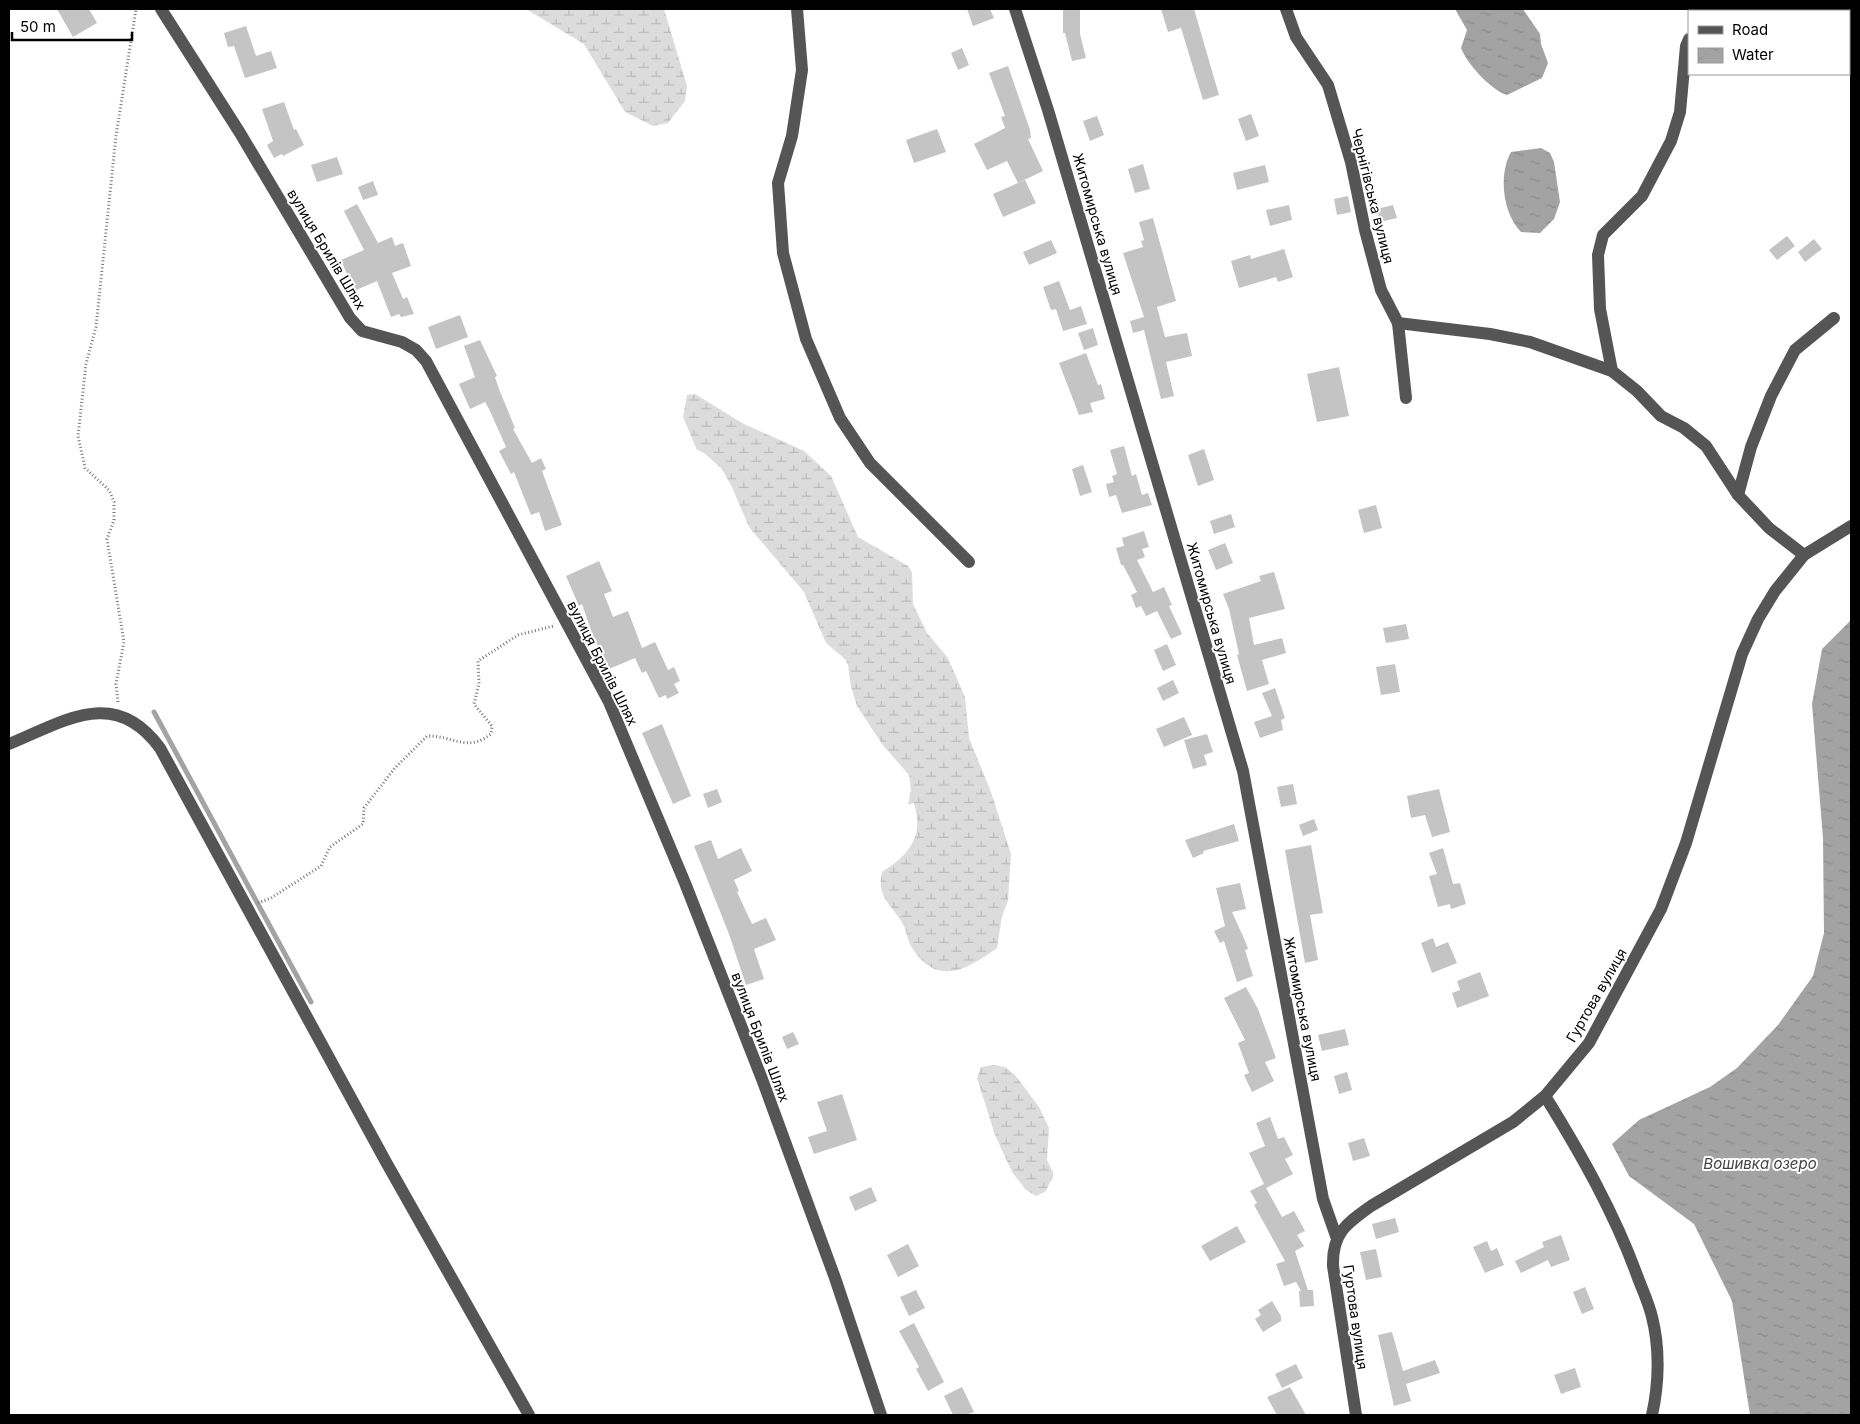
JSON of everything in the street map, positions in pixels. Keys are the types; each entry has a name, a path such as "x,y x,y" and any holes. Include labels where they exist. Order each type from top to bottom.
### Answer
{"street":[{"name":"вулиця Брилів Шлях","path":"161,9 240,133 350,318 362,331 402,342 416,350 426,361 609,702 685,883 765,1088 835,1278 881,1415"},
{"path":"797,9 802,70 792,136 778,183 782,253 806,339 840,418 870,463 969,562"},
{"name":"Житомирська вулиця","path":"1015,9 1048,110 1243,771 1323,1199 1336,1236"},
{"name":"Чернігівська вулиця","path":"1286,9 1296,37 1328,85 1351,162 1365,230 1381,290 1398,323 1406,398"},
{"path":"1612,371 1600,309 1598,255 1603,235 1642,196 1671,141 1680,112 1688,41"},
{"path":"1738,495 1751,447 1771,396 1795,350 1834,318"},
{"path":"1398,323 1490,334 1530,342 1612,371 1638,391 1661,416 1684,428 1706,446 1738,495 1769,528 1804,555"},
{"name":"Гуртова вулиця","path":"1356,1415 1333,1266 1332,1252 1336,1236 1351,1220 1371,1206 1513,1122 1544,1096 1588,1043 1661,909 1686,843 1742,654 1758,618 1775,591 1804,555 1851,526"},
{"path":"9,744 81,715 103,713 120,715 147,731 160,748 381,1154 529,1415"},
{"path":"1544,1096 1570,1137 1622,1233 1652,1318 1657,1356 1657,1393 1652,1415"}],"path":[{"path":"120,715 116,684 124,642 107,539 114,520 114,502 109,490 85,468 78,436 86,364 96,327 116,136 124,75 136,9"},
{"path":"260,902 271,898 321,866 330,847 363,824 364,808 394,769 427,736 438,736 450,741 467,743 481,742 491,734 492,726 474,704 479,684 478,661 518,635 567,624"}],"green space":[{"path":"526,9 664,9 687,86 685,101 668,123 653,126 625,112 584,44"},
{"path":"695,394 744,424 804,451 831,476 858,537 908,566 912,572 913,604 927,633 948,658 965,697 969,738 991,792 1011,854 1008,901 1002,916 997,948 975,963 953,971 942,971 932,968 912,948 904,926 883,896 881,889 882,872 907,851 916,835 917,815 914,803 908,805 911,790 909,775 882,744 857,706 851,687 848,665 845,659 826,643 804,592 749,527 722,469 704,453 697,450 683,417 687,395"},
{"path":"994,1065 1005,1067 1015,1075 1039,1107 1049,1128 1047,1160 1053,1172 1053,1177 1045,1192 1036,1196 1026,1190 1012,1172 995,1135 977,1078 981,1067"}],"water":[{"path":"1455,9 1523,9 1540,34 1541,44 1548,63 1542,78 1507,95 1494,88 1474,69 1464,55 1461,48 1467,30"},
{"path":"1541,148 1550,153 1554,162 1560,202 1554,219 1540,233 1521,232 1506,205 1504,183 1507,161 1511,152"},
{"name":"Вошивка озеро","path":"1851,620 1851,1415 1750,1415 1732,1301 1694,1224 1629,1176 1612,1144 1639,1120 1710,1087 1737,1068 1778,1025 1813,976 1824,933 1823,838 1812,704 1822,649"}],"building":[{"path":"57,9 89,9 97,23 73,37"},
{"path":"967,9 990,9 994,18 973,26"},
{"path":"1063,9 1080,9 1080,34 1086,58 1072,61 1065,33 1063,33"},
{"path":"1161,9 1194,9 1219,95 1203,100 1181,28 1168,32"},
{"path":"246,26 256,56 271,51 277,68 245,78 234,46 228,47 224,33"},
{"path":"962,48 969,65 958,70 951,53"},
{"path":"1008,66 1030,130 1031,138 1028,139 1043,171 1018,183 1007,161 987,170 974,144 1005,128 1001,117 1005,116 989,73"},
{"path":"284,102 294,130 296,129 304,145 283,156 282,154 274,158 267,145 273,141 262,109"},
{"path":"1251,114 1259,136 1246,141 1238,119"},
{"path":"1097,116 1104,135 1090,141 1083,121"},
{"path":"937,129 946,152 914,163 906,140"},
{"path":"337,157 343,174 317,182 311,165"},
{"path":"1143,164 1150,189 1135,193 1128,169"},
{"path":"1265,165 1269,182 1237,190 1233,173"},
{"path":"1025,180 1036,203 1003,217 993,194"},
{"path":"373,181 378,195 363,200 358,187"},
{"path":"1348,196 1351,212 1337,215 1334,199"},
{"path":"357,204 378,243 392,237 395,246 403,243 411,266 392,273 403,299 407,297 414,314 401,317 399,314 391,317 377,281 354,291 341,260 364,250 344,211"},
{"path":"1289,205 1292,220 1270,226 1266,210"},
{"path":"1393,205 1397,218 1380,222 1377,209"},
{"path":"1153,218 1176,301 1157,307 1165,337 1187,333 1192,356 1166,362 1174,396 1161,399 1144,330 1133,333 1130,321 1144,317 1123,253 1143,247 1141,241 1144,240 1139,222"},
{"path":"1787,236 1795,246 1777,260 1769,250"},
{"path":"1814,239 1822,249 1805,262 1798,252"},
{"path":"1051,240 1057,253 1029,265 1023,252"},
{"path":"1284,249 1293,277 1278,282 1276,277 1239,288 1231,261 1250,255 1251,259"},
{"path":"1059,281 1070,310 1081,306 1087,324 1063,331 1056,309 1051,310 1043,287"},
{"path":"460,315 468,337 436,349 428,327"},
{"path":"1093,328 1098,345 1084,350 1078,333"},
{"path":"480,340 497,376 495,377 499,389 515,428 513,429 532,463 541,458 546,469 542,471 562,525 545,531 539,512 531,515 514,472 511,474 499,451 506,447 485,402 470,409 459,384 475,377 464,346"},
{"path":"1086,353 1098,385 1101,384 1105,399 1090,403 1093,412 1079,415 1059,363"},
{"path":"1339,367 1349,416 1317,422 1307,374"},
{"path":"1124,446 1132,476 1136,474 1142,495 1148,493 1152,505 1122,513 1116,495 1109,497 1106,484 1114,482 1112,476 1117,474 1110,450"},
{"path":"1204,449 1214,480 1198,486 1188,455"},
{"path":"1083,465 1092,492 1080,496 1072,469"},
{"path":"1376,505 1382,528 1364,533 1358,510"},
{"path":"1231,514 1235,527 1214,534 1210,521"},
{"path":"1144,531 1149,547 1142,549 1145,557 1137,560 1153,592 1164,587 1172,605 1169,606 1182,634 1171,639 1157,611 1146,616 1141,606 1136,608 1131,595 1137,592 1123,565 1121,565 1116,548 1124,546 1122,538"},
{"path":"1225,543 1233,563 1216,570 1208,550"},
{"path":"599,561 612,591 604,594 613,617 628,611 642,648 655,642 668,670 674,667 680,681 674,684 679,693 667,699 666,695 659,698 646,671 642,673 635,658 609,669 593,636 582,604 579,606 566,576"},
{"path":"1274,572 1285,609 1249,618 1254,645 1282,638 1286,653 1262,660 1269,684 1247,691 1237,655 1239,654 1229,609 1223,594 1261,581 1259,576"},
{"path":"1406,624 1409,639 1386,643 1383,628"},
{"path":"1167,644 1176,665 1163,671 1154,650"},
{"path":"1395,664 1400,692 1381,695 1376,667"},
{"path":"1173,680 1179,693 1163,701 1157,688"},
{"path":"1275,688 1285,718 1281,720 1283,730 1260,738 1254,722 1272,716 1262,693"},
{"path":"1184,717 1192,735 1164,747 1156,729"},
{"path":"662,724 691,796 673,804 642,733"},
{"path":"1207,734 1213,752 1204,755 1207,765 1193,769 1184,740"},
{"path":"1293,784 1297,804 1281,807 1277,787"},
{"path":"717,789 722,802 708,808 703,794"},
{"path":"1439,789 1450,832 1432,837 1425,815 1411,818 1407,796"},
{"path":"1314,819 1318,830 1303,836 1299,825"},
{"path":"1234,824 1239,841 1203,851 1204,853 1193,858 1185,840"},
{"path":"711,840 718,859 741,848 752,871 734,880 739,891 737,892 752,924 766,918 776,940 754,949 764,979 746,985 729,934 694,846"},
{"path":"1311,845 1323,913 1310,915 1318,960 1305,963 1285,850"},
{"path":"1443,848 1453,884 1460,883 1466,904 1451,909 1450,904 1438,907 1429,876 1437,874 1429,853"},
{"path":"1240,883 1246,909 1232,912 1248,949 1245,950 1253,976 1237,982 1224,941 1220,943 1214,931 1225,926 1216,888"},
{"path":"1433,938 1436,947 1448,942 1457,963 1432,973 1421,943"},
{"path":"1480,972 1489,996 1457,1008 1452,993 1460,990 1457,981"},
{"path":"1246,987 1258,1009 1276,1058 1265,1062 1274,1081 1252,1092 1244,1075 1249,1073 1238,1043 1245,1040 1224,998"},
{"path":"1345,1029 1349,1045 1322,1051 1318,1035"},
{"path":"793,1032 799,1044 787,1049 782,1037"},
{"path":"1347,1072 1352,1090 1339,1094 1334,1076"},
{"path":"842,1094 857,1140 814,1154 808,1137 827,1131 817,1102"},
{"path":"1270,1117 1278,1139 1284,1137 1293,1155 1285,1159 1293,1174 1266,1188 1282,1217 1294,1211 1305,1231 1297,1235 1304,1246 1295,1251 1308,1290 1313,1290 1314,1306 1300,1307 1299,1291 1301,1291 1296,1282 1284,1286 1276,1264 1285,1261 1254,1205 1257,1203 1250,1191 1264,1184 1249,1153 1265,1146 1256,1123"},
{"path":"1364,1138 1370,1156 1353,1161 1348,1143"},
{"path":"871,1187 877,1201 855,1211 849,1197"},
{"path":"1395,1218 1399,1232 1376,1239 1372,1224"},
{"path":"1237,1226 1246,1242 1210,1261 1201,1246"},
{"path":"1561,1235 1570,1260 1551,1267 1548,1260 1521,1273 1515,1261 1544,1247 1542,1242"},
{"path":"1487,1241 1491,1251 1497,1248 1504,1265 1485,1273 1473,1247"},
{"path":"908,1244 919,1266 898,1277 887,1255"},
{"path":"1376,1249 1382,1277 1366,1280 1360,1252"},
{"path":"1585,1287 1594,1309 1582,1314 1573,1292"},
{"path":"916,1290 925,1308 909,1316 900,1297"},
{"path":"1272,1301 1281,1316 1281,1321 1263,1332 1255,1319 1261,1315 1258,1310"},
{"path":"914,1323 944,1382 928,1391 916,1369 919,1367 899,1331"},
{"path":"1392,1332 1403,1371 1435,1360 1440,1373 1406,1384 1411,1401 1394,1406 1378,1335"},
{"path":"1296,1364 1303,1378 1282,1388 1275,1374"},
{"path":"1575,1368 1581,1387 1561,1394 1554,1375"},
{"path":"962,1387 974,1412 966,1415 953,1415 944,1396"},
{"path":"1290,1387 1306,1415 1277,1415 1267,1397"}],"waterway":[{"path":"154,712 311,1002"}]}
